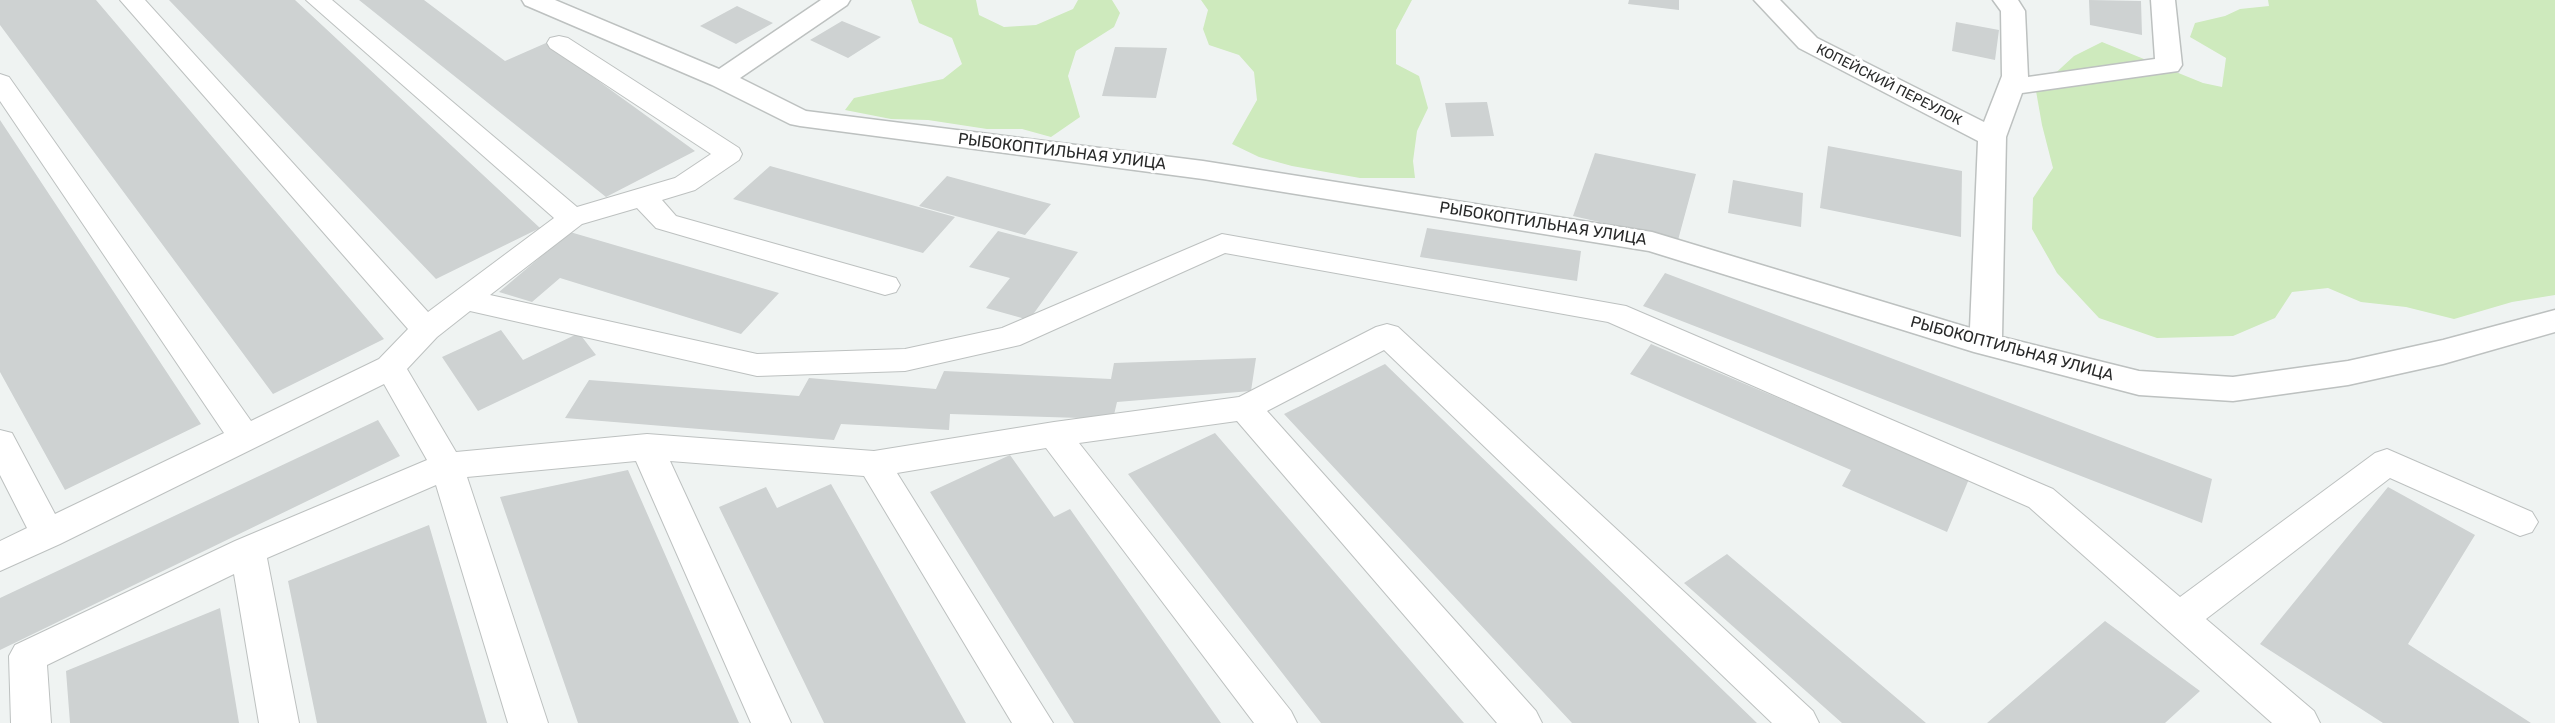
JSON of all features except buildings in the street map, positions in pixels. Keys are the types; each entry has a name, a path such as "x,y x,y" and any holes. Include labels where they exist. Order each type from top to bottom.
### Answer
{"street":[{"name":"РЫБОКОПТИЛЬНАЯ УЛИЦА","path":"534,0 722,79 800,118 1203,170 1652,242 1986,344 2139,383 2233,389 2379,366 2443,352 2555,321"},
{"path":"722,79 838,0"},
{"name":"КОПЕЙСКИЙ ПЕРЕУЛОК","path":"1766,0 1808,44 1992,137"},
{"path":"1986,344 1992,137 2015,76 2013,10 2005,0"},
{"path":"2011,87 2169,65 2163,0"}],"lane":[{"path":"132,0 426,329"},
{"path":"318,0 572,218"},
{"path":"0,557 390,367 426,329 572,218 685,184 729,154 559,43"},
{"path":"0,82 244,438"},
{"path":"643,197 666,222 885,285"},
{"path":"465,300 757,364 905,360 1009,337 1222,243 1615,313 2041,498 2300,723"},
{"path":"31,723 28,656 248,550 447,466 647,447 874,464 1054,434 1245,408 1387,335 1799,723"},
{"path":"390,367 447,466 528,723"},
{"path":"1245,408 1522,723"},
{"path":"1054,434 1277,723"},
{"path":"0,442 48,534"},
{"path":"647,447 771,723"},
{"path":"2180,618 2387,462 2520,522"},
{"path":"874,464 1033,723"},
{"path":"248,550 279,723"}],"green space":[{"path":"911,0 976,0 979,15 1004,27 1036,25 1073,9 1078,0 1112,0 1120,13 1114,27 1076,51 1068,76 1080,117 1051,137 1022,129 987,129 928,120 891,119 845,110 854,98 943,79 962,64 952,38 919,23"},
{"path":"1201,0 1412,0 1396,30 1396,64 1419,76 1428,108 1417,131 1413,161 1415,178 1360,178 1292,166 1259,157 1232,144 1257,100 1254,72 1239,55 1209,45 1203,29 1208,10"},
{"path":"2268,0 2555,0 2555,295 2512,302 2454,319 2406,307 2361,302 2328,288 2292,292 2275,318 2233,336 2157,338 2099,318 2057,273 2032,229 2033,198 2053,168 2036,91 2074,56 2102,42 2203,83 2222,87 2226,58 2190,37 2195,23 2225,16 2240,9 2269,6"}]}
